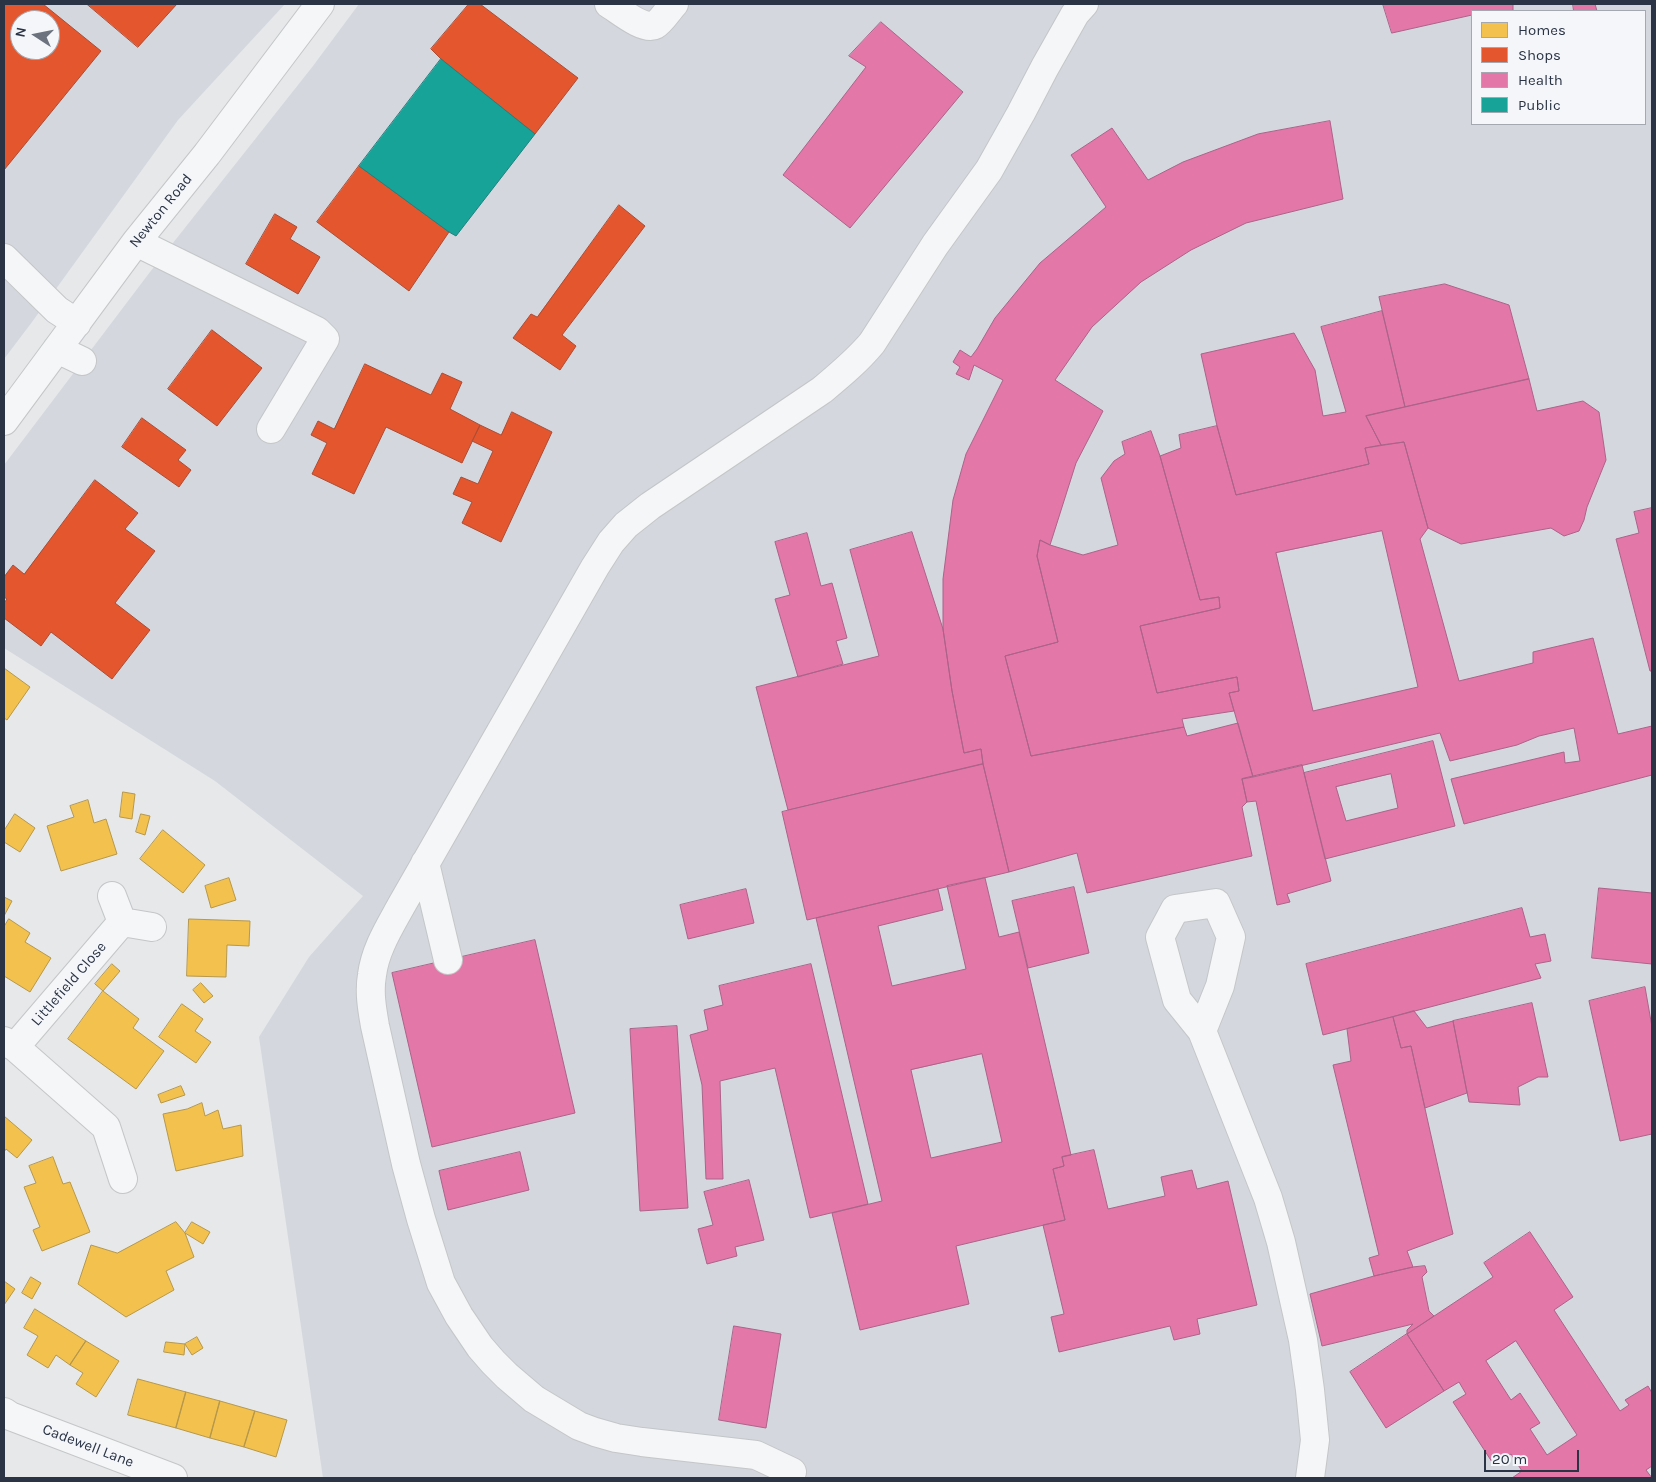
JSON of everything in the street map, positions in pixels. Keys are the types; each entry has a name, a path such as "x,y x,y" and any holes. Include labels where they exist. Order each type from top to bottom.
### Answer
{"street":[{"name":"Newton Road","path":"4,420 136,242 207,154 319,4"},
{"path":"609,4 638,24 651,27 657,25 674,4"},
{"path":"792,1472 756,1456 624,1440 579,1426 534,1399 507,1376 480,1348 459,1316 441,1283 420,1219 375,1026 371,1000 372,975 379,950 425,864 611,542 626,526 650,506 822,390 860,357 877,336 940,237 989,170 1049,59 1075,14 1084,4"},
{"path":"136,242 317,331 325,338 271,430"},
{"path":"4,258 57,310 77,323"},
{"path":"57,349 82,361"},
{"path":"425,864 448,960"},
{"path":"112,896 122,922 152,927"},
{"name":"Littlefield Close","path":"9,1044 122,922"},
{"path":"1202,1031 1268,1198 1290,1280 1303,1340 1312,1410 1315,1440 1310,1478"},
{"path":"9,1044 106,1127 123,1179"},
{"name":"Cadewell Lane","path":"4,1412 10,1416 173,1478"}],"shaded area":[{"path":"4,4 285,4 178,120 4,359"},
{"path":"359,4 1652,4 1652,1478 323,1478 259,1037 309,957 363,896 215,781 4,648 4,465 150,272 313,66"}],"building: Homes":[{"path":"4,668 30,687 7,720 4,718"},
{"path":"123,792 135,794 132,819 120,817"},
{"path":"88,800 94,823 106,819 117,854 61,871 47,826 74,817 70,806"},
{"path":"15,814 35,828 20,852 4,842 4,831"},
{"path":"141,814 150,816 145,835 136,832"},
{"path":"163,830 205,865 183,893 140,859"},
{"path":"229,878 236,900 211,908 205,886"},
{"path":"4,897 12,901 4,916"},
{"path":"9,919 30,933 25,942 51,958 30,992 4,976 4,927"},
{"path":"189,919 250,921 249,946 227,945 226,977 187,976"},
{"path":"112,964 120,971 103,991 95,984"},
{"path":"201,983 213,996 204,1003 193,990"},
{"path":"103,991 139,1019 133,1028 164,1051 136,1089 68,1039"},
{"path":"182,1004 203,1019 195,1031 211,1042 196,1063 159,1037"},
{"path":"181,1086 185,1095 161,1103 158,1095"},
{"path":"202,1103 205,1116 218,1110 223,1129 241,1125 243,1156 176,1171 163,1114 187,1109"},
{"path":"4,1116 32,1140 17,1158 6,1149 4,1152"},
{"path":"53,1157 63,1184 70,1182 90,1232 42,1251 33,1230 40,1227 24,1187 36,1183 29,1166"},
{"path":"176,1222 185,1233 194,1257 166,1271 174,1290 126,1317 78,1284 91,1245 117,1253"},
{"path":"192,1222 210,1232 203,1244 185,1233"},
{"path":"31,1277 41,1283 32,1299 22,1293"},
{"path":"4,1281 15,1289 4,1305"},
{"path":"35,1309 86,1341 70,1365 56,1355 48,1368 27,1355 38,1336 24,1328"},
{"path":"197,1337 203,1348 192,1355 185,1344"},
{"path":"86,1341 119,1361 96,1397 76,1384 83,1373 70,1365"},
{"path":"166,1342 185,1344 184,1355 164,1352"},
{"path":"138,1379 186,1392 176,1428 128,1415"},
{"path":"186,1392 220,1401 210,1438 176,1428"},
{"path":"220,1401 255,1411 244,1447 210,1438"},
{"path":"255,1411 287,1420 276,1457 244,1447"}],"building: Shops":[{"path":"4,4 43,4 50,10 10,10 10,60 60,60 60,18 101,51 4,170"},
{"path":"87,4 177,4 138,47"},
{"path":"469,4 480,4 578,78 535,134 431,49"},
{"path":"359,166 449,232 409,291 317,222"},
{"path":"619,205 645,226 562,335 576,346 560,370 513,338 531,314 537,317"},
{"path":"275,214 297,227 290,239 320,257 298,294 246,264"},
{"path":"212,330 262,368 217,426 168,389"},
{"path":"365,364 431,395 442,373 462,382 450,409 480,425 462,463 386,427 354,494 312,474 327,443 311,435 318,421 334,429"},
{"path":"512,412 552,432 501,542 462,523 472,502 453,494 461,477 478,484 493,451 472,441 480,425 501,435"},
{"path":"142,418 186,450 178,460 191,470 179,487 122,447"},
{"path":"95,480 138,513 125,529 155,551 115,603 150,630 112,679 51,632 41,646 4,618 4,603 7,599 4,597 4,577 13,565 24,574"}],"building: Health":[{"path":"1383,4 1513,4 1513,10 1471,10 1471,15 1392,33"},
{"path":"1573,4 1595,4 1597,10 1574,10"},
{"path":"881,22 963,92 850,228 783,175 866,67 849,56"},
{"path":"1330,121 1343,199 1246,223 1191,250 1141,282 1092,327 1055,380 1103,411 1076,463 1050,545 1040,540 1037,556 1058,642 1005,656 1031,756 1184,727 1187,736 1238,723 1253,777 1242,779 1247,802 1242,807 1252,856 1087,893 1077,853 1009,872 981,749 964,753 943,629 943,579 953,500 966,454 1003,380 974,365 969,380 956,374 960,367 953,362 960,350 971,357 995,318 1040,263 1106,207 1071,155 1112,128 1148,180 1183,162 1258,134"},
{"path":"1445,284 1509,305 1529,379 1405,407 1379,297"},
{"path":"1382,311 1405,407 1366,416 1381,445 1365,448 1369,464 1236,495 1217,426 1201,354 1294,333 1315,370 1323,416 1346,412 1321,327"},
{"path":"1529,379 1537,411 1583,401 1599,412 1606,460 1579,531 1564,536 1551,528 1461,544 1428,528 1404,442 1381,445 1366,416"},
{"path":"1217,426 1236,495 1369,464 1365,448 1404,442 1428,528 1420,539 1459,681 1533,663 1533,652 1593,638 1618,734 1652,726 1652,775 1464,824 1451,779 1564,752 1565,763 1580,761 1574,728 1539,736 1517,745 1450,761 1440,733 1253,777 1229,693 1239,691 1237,677 1157,693 1140,626 1220,608 1219,597 1200,600 1160,456 1181,448 1179,435","holes":["1382,531 1418,687 1313,711 1276,553"]},
{"path":"1151,431 1160,456 1200,600 1219,597 1220,608 1140,626 1157,693 1237,677 1239,691 1229,693 1234,711 1182,719 1184,727 1031,756 1005,656 1058,642 1037,556 1040,540 1083,555 1118,545 1101,478 1114,461 1125,454 1122,442"},
{"path":"1652,508 1652,671 1650,671 1616,539 1639,533 1634,512"},
{"path":"912,532 943,629 964,753 981,749 983,764 788,810 756,687 879,656 850,550"},
{"path":"807,533 821,586 832,583 847,638 836,641 843,664 798,677 775,599 790,595 775,542"},
{"path":"1433,741 1455,826 1325,859 1304,773","holes":["1391,774 1398,808 1346,821 1336,787"]},
{"path":"983,764 1009,872 807,920 782,812"},
{"path":"1302,765 1331,881 1287,894 1290,902 1277,905 1256,801 1247,802 1242,779"},
{"path":"985,878 999,937 1019,932 1071,1155 1062,1157 1064,1166 1053,1169 1065,1220 956,1246 969,1304 860,1330 832,1213 882,1201 816,918 938,889 943,910 878,926 892,986 966,969 947,886","holes":["982,1054 1002,1142 931,1158 911,1070"]},
{"path":"1074,887 1089,953 1028,968 1012,901"},
{"path":"1599,888 1652,893 1652,964 1592,958"},
{"path":"746,889 754,923 688,939 680,905"},
{"path":"1522,908 1530,937 1545,934 1551,961 1535,964 1541,978 1323,1035 1306,964"},
{"path":"535,940 575,1113 432,1147 392,973"},
{"path":"811,964 868,1204 810,1218 775,1068 720,1081 723,1179 706,1179 702,1085 690,1035 708,1030 704,1010 723,1005 719,986"},
{"path":"1645,987 1652,1027 1652,1134 1620,1141 1589,1001"},
{"path":"1532,1003 1548,1077 1538,1077 1518,1087 1520,1105 1469,1102 1453,1021"},
{"path":"1414,1011 1427,1028 1453,1021 1467,1093 1425,1108 1411,1046 1401,1048 1393,1017"},
{"path":"1393,1017 1401,1048 1411,1046 1453,1234 1407,1251 1413,1267 1374,1276 1369,1258 1379,1255 1333,1065 1351,1061 1347,1029"},
{"path":"677,1026 688,1208 640,1211 630,1029"},
{"path":"1094,1150 1108,1209 1165,1196 1161,1177 1192,1170 1197,1189 1228,1181 1257,1305 1197,1319 1200,1334 1174,1340 1170,1326 1059,1352 1051,1317 1064,1314 1043,1225 1065,1220 1053,1169 1064,1166 1062,1157"},
{"path":"520,1152 529,1190 448,1210 439,1171"},
{"path":"749,1180 764,1240 735,1247 737,1256 707,1264 698,1229 713,1225 704,1192"},
{"path":"1530,1232 1573,1297 1554,1310 1620,1411 1629,1405 1625,1400 1648,1386 1652,1393 1652,1466 1646,1470 1652,1478 1512,1478 1522,1471 1511,1454 1494,1465 1453,1402 1466,1394 1459,1382 1444,1391 1407,1334 1493,1277 1484,1263","holes":["1516,1341 1577,1435 1547,1455 1530,1429 1540,1423 1520,1393 1511,1400 1486,1361"]},
{"path":"1425,1266 1427,1272 1422,1277 1429,1311 1434,1316 1407,1334 1407,1330 1413,1324 1322,1346 1310,1294 1374,1276"},
{"path":"734,1326 781,1334 766,1428 719,1420"},
{"path":"1407,1334 1444,1391 1386,1428 1350,1372"}],"building: Public":[{"path":"441,59 535,134 456,236 359,166"}]}
